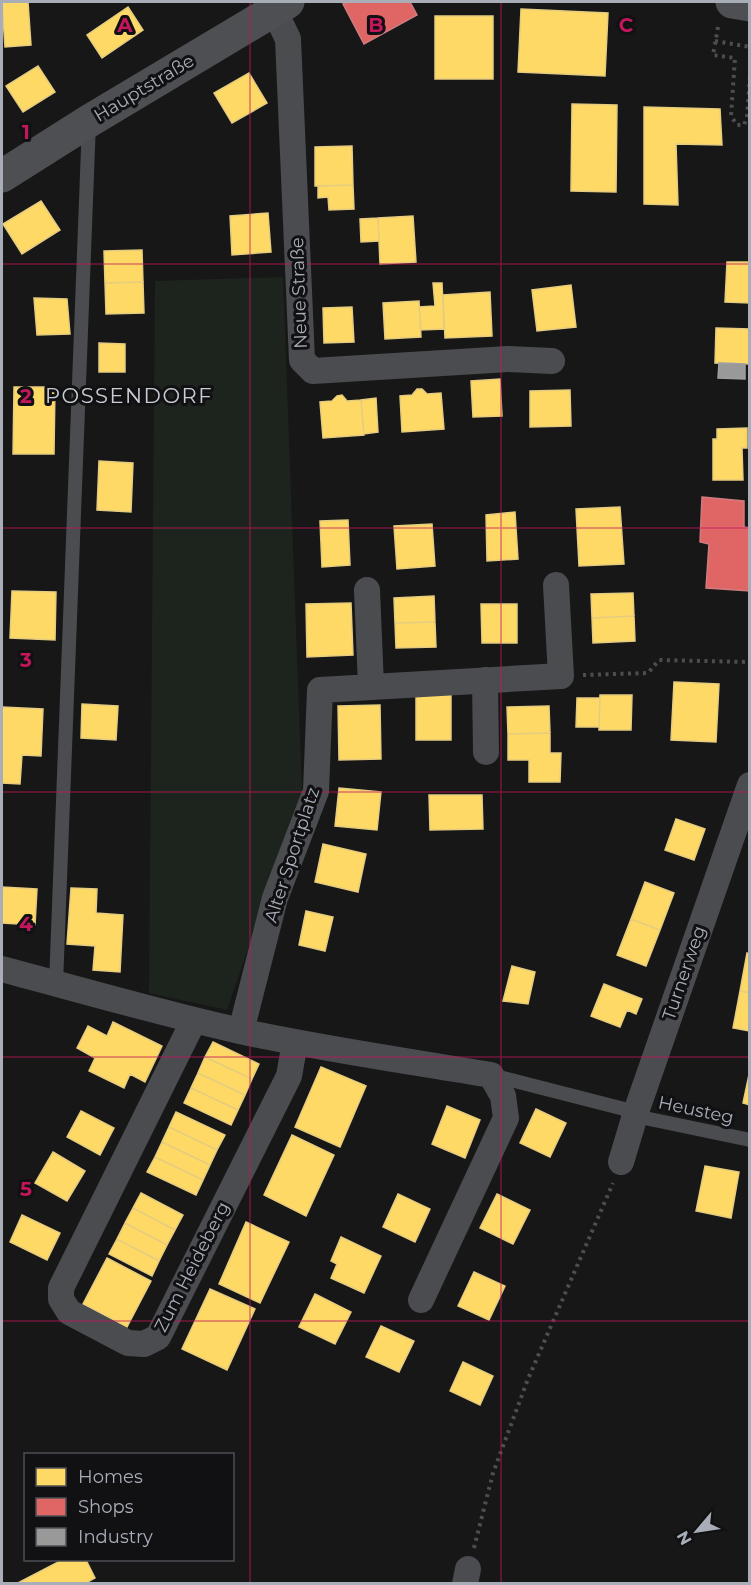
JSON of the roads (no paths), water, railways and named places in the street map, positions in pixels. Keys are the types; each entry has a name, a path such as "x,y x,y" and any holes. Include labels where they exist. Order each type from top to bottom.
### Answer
{"main road":[{"path":"732,2 750,4"},
{"name":"Hauptstraße","path":"2,176 281,6"}],"street":[{"name":"Neue Straße","path":"281,6 288,39 302,360 313,371 508,359 552,361"},
{"name":"Alter Sportplatz","path":"241,1031 274,898 316,791 320,690 561,676 556,585"},
{"path":"367,590 371,686"},
{"path":"485,680 486,752"},
{"name":"Turnerweg","path":"621,1162 750,785"},
{"path":"2,969 241,1031 491,1075 503,1096 506,1118 421,1300"},
{"name":"Zum Heideberg","path":"194,1020 61,1288 61,1299 69,1312 128,1342 144,1344 158,1337 289,1076 295,1042"}],"lane":[{"path":"56,984 89,121"},
{"name":"Heusteg","path":"491,1075 636,1114 750,1140"}],"district":[{"name":"POSSENDORF","path":"129,396"}]}
